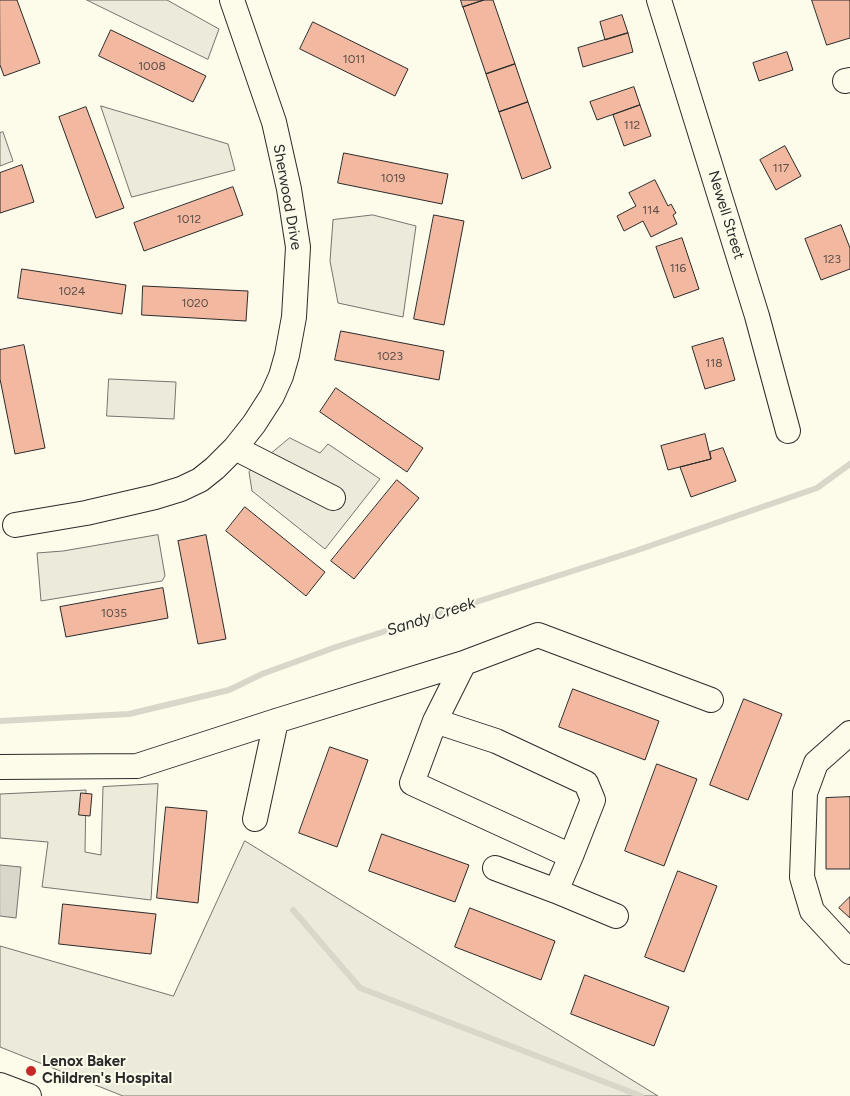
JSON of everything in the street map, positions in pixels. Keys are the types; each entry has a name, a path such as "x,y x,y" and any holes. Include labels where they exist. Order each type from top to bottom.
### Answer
{"street":[{"name":"Sherwood Drive","path":"16,525 86,513 155,497 181,489 200,480 236,448 272,396 281,376 294,317 298,247 289,189 274,122 232,0"},
{"name":"Newell Street","path":"659,0 757,316 788,431"},
{"path":"236,448 333,498"},
{"path":"0,767 137,766 464,663 538,635 711,700"},
{"path":"464,663 435,721 412,783 571,856"},
{"path":"255,819 276,721"},
{"path":"435,721 496,741 586,783 593,800 556,891"},
{"path":"850,733 816,763 804,793 802,877 812,911 850,952"},
{"path":"495,868 616,916"},
{"path":"0,1085 29,1096"}],"shaded area":[{"path":"87,0 167,0 219,29 208,59"},
{"path":"101,106 228,144 235,170 132,197"},
{"path":"3,132 13,161 0,166 0,133"},
{"path":"373,215 416,226 403,317 338,303 330,261 333,220"},
{"path":"109,379 176,382 174,419 107,416"},
{"path":"290,438 320,453 328,444 380,479 325,549 252,491 249,472"},
{"path":"158,535 165,576 162,581 41,601 37,553 63,551"},
{"path":"158,784 151,900 42,887 48,842 0,838 0,794 86,790 85,852 101,855 103,787"},
{"path":"245,841 658,1096 123,1096 0,1047 0,946 173,996"},
{"path":"0,865 21,867 16,918 0,916"}],"building":[{"path":"0,0 17,0 40,63 4,76 0,65"},
{"path":"461,0 484,0 463,7"},
{"path":"484,0 493,0 515,64 486,74 463,7"},
{"path":"812,0 850,0 850,38 827,45"},
{"path":"622,15 628,33 605,40 600,22"},
{"path":"313,22 408,69 395,96 300,49"},
{"path":"111,30 206,76 193,102 99,56"},
{"path":"628,33 633,52 583,67 578,48"},
{"path":"787,52 793,70 759,81 753,63"},
{"path":"515,64 528,102 499,112 486,74"},
{"path":"634,87 640,105 597,120 590,102"},
{"path":"528,102 551,168 522,179 499,112"},
{"path":"640,105 651,136 624,146 613,115"},
{"path":"86,107 124,208 96,218 59,117"},
{"path":"785,146 801,176 776,190 760,160"},
{"path":"344,153 448,174 442,204 338,183"},
{"path":"22,165 34,202 0,213 0,173"},
{"path":"655,180 668,206 671,204 676,213 673,215 677,224 651,237 643,221 624,231 617,216 636,206 629,193"},
{"path":"233,187 243,215 144,251 134,223"},
{"path":"434,215 464,221 444,325 414,319"},
{"path":"841,225 850,248 850,269 821,280 805,239"},
{"path":"682,238 699,289 674,298 656,247"},
{"path":"22,269 126,285 122,314 18,298"},
{"path":"143,286 248,291 246,321 142,315"},
{"path":"341,331 444,351 439,380 335,360"},
{"path":"723,338 735,380 705,389 692,347"},
{"path":"24,345 45,448 15,454 0,379 0,350"},
{"path":"336,388 423,448 407,472 320,412"},
{"path":"705,434 711,459 668,470 661,446"},
{"path":"723,448 736,481 691,497 680,467 711,459 710,452"},
{"path":"397,480 419,498 354,579 331,561"},
{"path":"245,507 325,572 306,596 226,531"},
{"path":"206,535 226,639 198,644 178,541"},
{"path":"163,588 168,618 66,637 60,607"},
{"path":"573,689 659,721 645,760 559,727"},
{"path":"744,699 782,714 748,800 710,785"},
{"path":"330,747 368,760 337,847 299,833"},
{"path":"657,764 697,779 664,866 625,851"},
{"path":"81,793 92,794 90,816 79,815"},
{"path":"850,797 850,869 826,869 826,798"},
{"path":"166,807 207,811 198,903 157,898"},
{"path":"382,834 469,865 455,902 369,871"},
{"path":"678,871 717,886 684,972 645,957"},
{"path":"850,897 850,918 839,908"},
{"path":"63,904 156,914 151,954 59,944"},
{"path":"470,908 555,941 541,980 455,947"},
{"path":"585,975 669,1007 654,1046 571,1014"}],"waterway":[{"name":"Sandy Creek","path":"0,721 129,714 229,690 262,674 336,647 635,551 817,488 850,464"},
{"path":"293,910 360,988 641,1096"}],"place":[{"name":"Lenox Baker Children's Hospital","path":"31,1071"}]}
